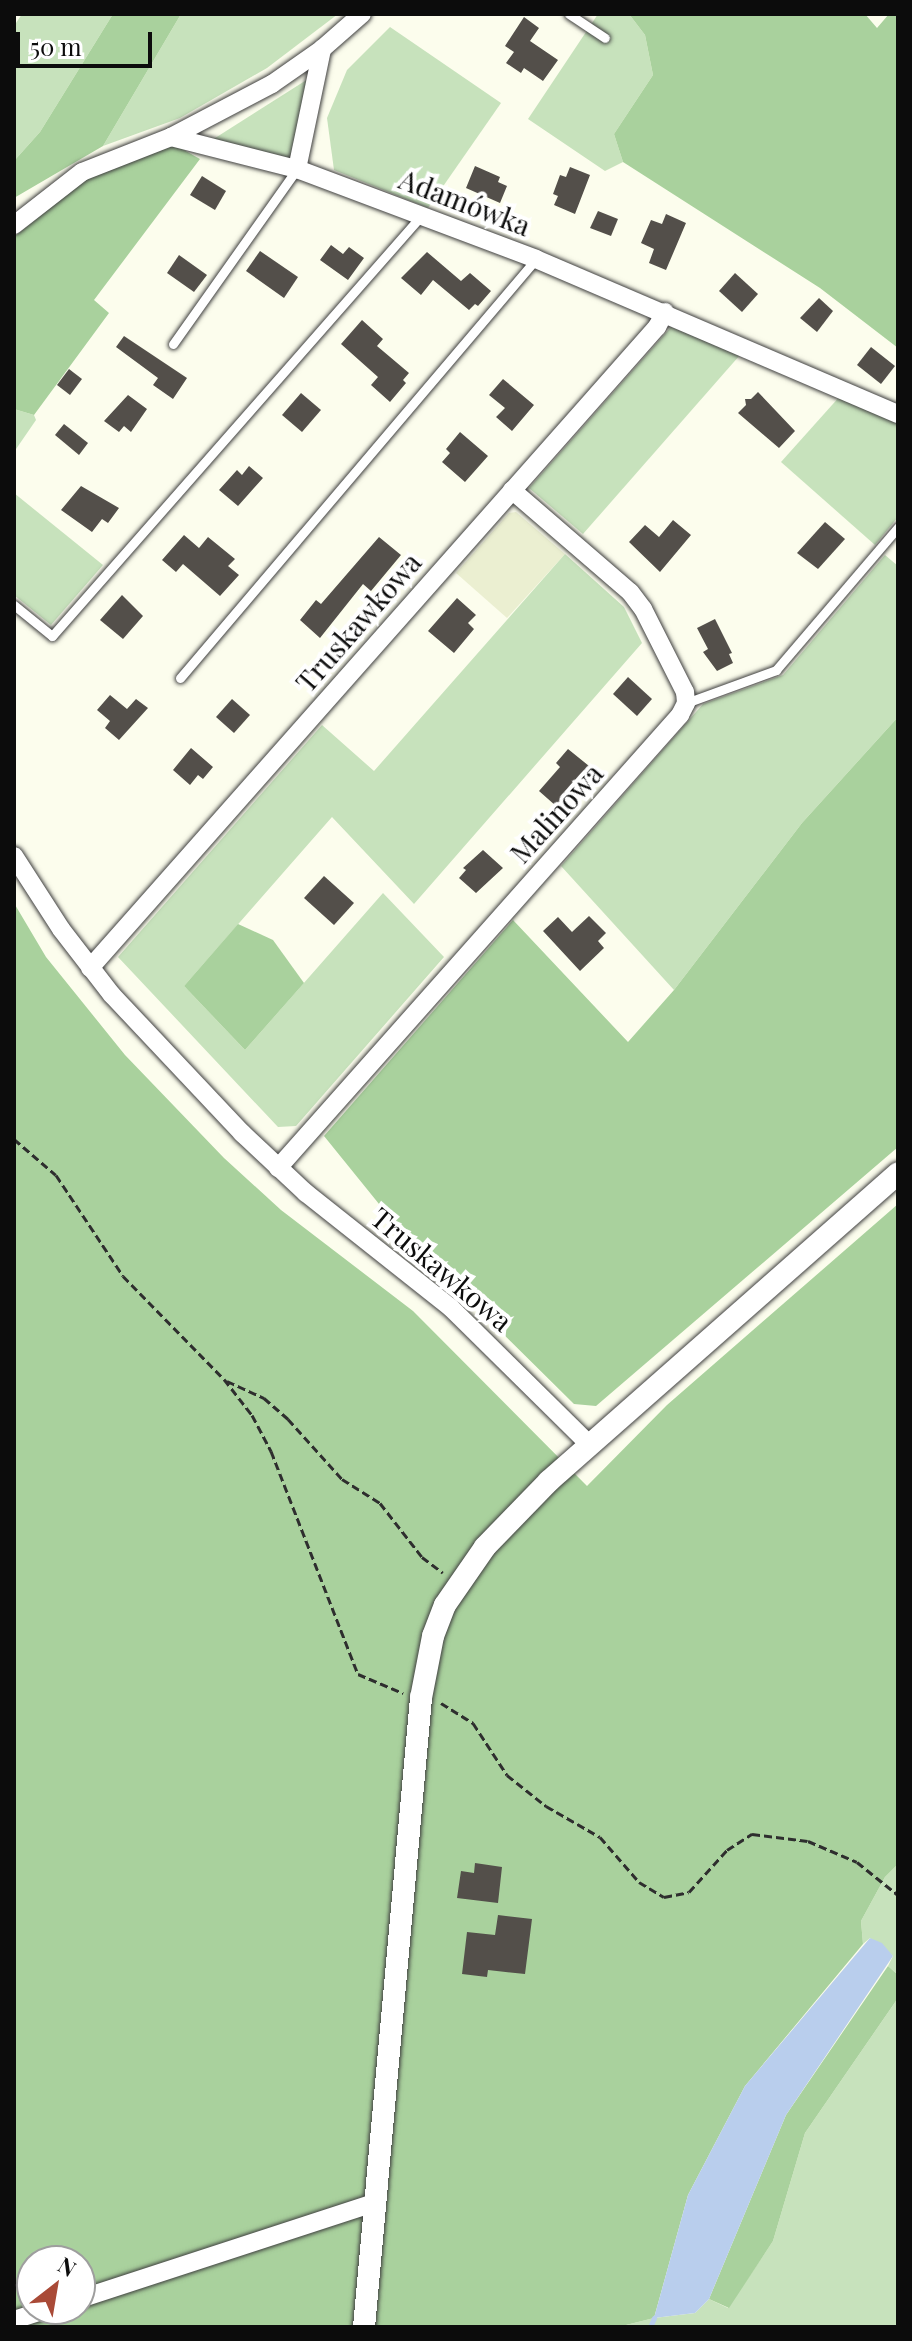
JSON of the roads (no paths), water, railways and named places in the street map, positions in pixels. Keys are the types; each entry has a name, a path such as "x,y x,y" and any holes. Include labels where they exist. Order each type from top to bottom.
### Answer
{"street":[{"path":"14,225 82,172 111,158 171,137 272,84 322,49 362,14"},
{"path":"297,169 322,49"},
{"name":"Adamówka","path":"171,137 297,169 536,259 898,414"},
{"name":"Truskawkowa","path":"90,968 657,327 665,312"},
{"path":"512,490 636,600 685,692 686,703"},
{"name":"Malinowa","path":"278,1168 680,715 686,703"},
{"name":"Truskawkowa","path":"14,856 90,968 126,1011 278,1168 451,1308 589,1444"},
{"path":"364,2327 421,1698 433,1636 457,1584 495,1534 589,1444 898,1173"},
{"path":"96,2294 374,2203"}],"lane":[{"path":"569,14 605,38"},
{"path":"173,344 297,169"},
{"path":"14,605 52,636 421,216"},
{"path":"180,678 536,259"},
{"path":"686,703 776,670 898,527"}],"water":[{"path":"870,1938 882,1943 893,1956 786,2115 709,2299 695,2313 654,2318 688,2195 745,2086"}],"waterway":[{"path":"650,2327 654,2318"}]}
